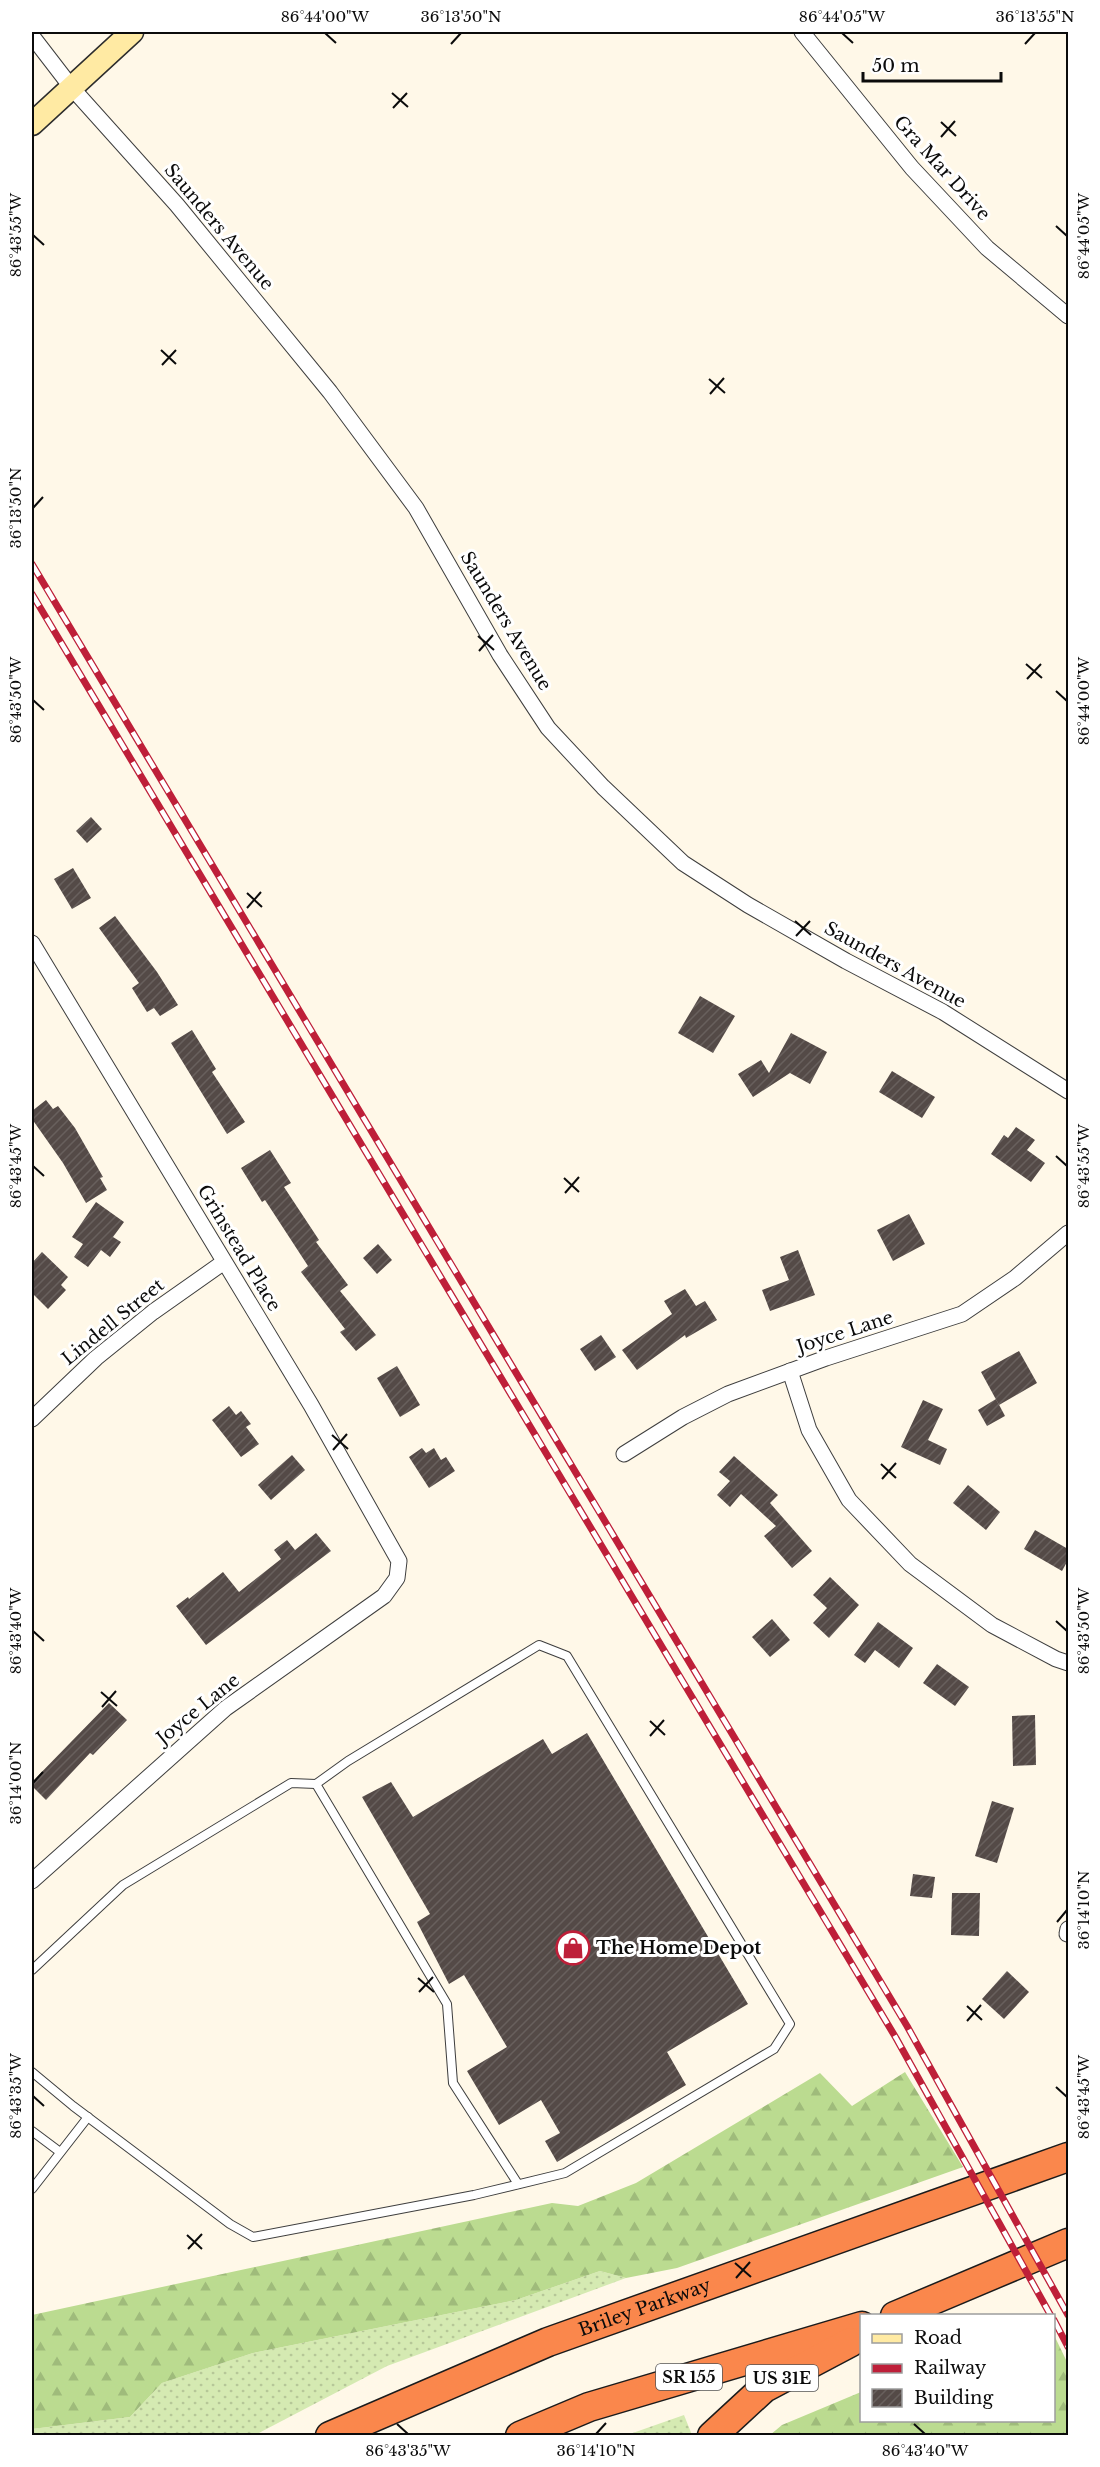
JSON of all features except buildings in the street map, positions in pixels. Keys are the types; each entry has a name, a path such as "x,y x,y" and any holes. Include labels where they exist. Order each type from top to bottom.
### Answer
{"highway":[{"name":"Briley Parkway","path":"330,2436 548,2342 1068,2157"},
{"path":"901,2314 1068,2243"},
{"name":"SR 155","path":"520,2436 589,2407 860,2325"},
{"name":"US 31E","path":"712,2436 764,2388 860,2337"}],"main road":[{"path":"32,124 132,32"}],"street":[{"name":"Gra Mar Drive","path":"802,32 919,176 987,248 1068,316"},
{"name":"Saunders Avenue","path":"32,36 72,88 178,207 330,392 416,508 500,655 548,728 603,787 683,863 748,905 836,956 943,1012 1068,1091"},
{"name":"Grinstead Place","path":"32,943 311,1404 399,1561 397,1578"},
{"name":"Joyce Lane","path":"624,1454 682,1417 728,1394 962,1314 1015,1278 1068,1233"},
{"name":"Lindell Street","path":"32,1419 96,1358 153,1312 224,1262"},
{"path":"790,1371 809,1430 849,1500 910,1564 992,1625 1068,1663"},
{"name":"Joyce Lane","path":"32,1881 226,1708 384,1596 397,1578"}],"lane":[{"path":"32,1970 123,1885 291,1783 316,1784 348,1761 539,1645 567,1656 790,2024 774,2049 566,2173 253,2237 230,2224 32,2072"},
{"path":"316,1784 447,2004 453,2083 519,2184"},
{"path":"32,2189 88,2117"},
{"path":"32,2131 60,2152"}],"green space":[{"path":"905,2072 963,2167 677,2268 626,2278 600,2271 516,2300 253,2353 162,2383 130,2417 32,2429 32,2315 552,2203 578,2206 636,2183 820,2073 852,2106"},
{"path":"600,2271 626,2278 387,2366 255,2435 32,2436 32,2429 130,2417 162,2383 253,2353 516,2300"},
{"path":"1055,2337 1068,2364 1068,2435 770,2435 782,2425 860,2392 860,2422 1055,2422"},
{"path":"684,2415 692,2435 627,2435"}],"railway":[{"path":"32,564 907,2026 1068,2315"},
{"path":"32,594 896,2038 1050,2314"},
{"path":"1055,2322 1068,2347"}],"place":[{"name":"The Home Depot","path":"573,1948"}]}
